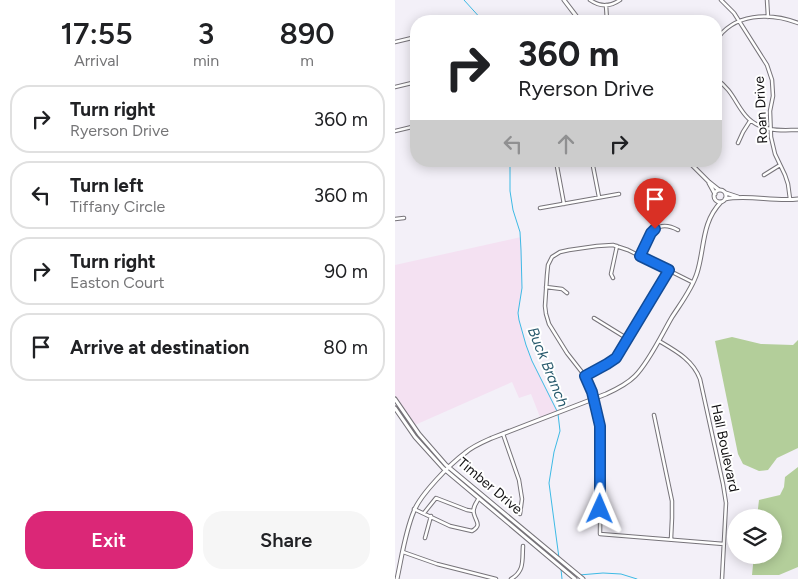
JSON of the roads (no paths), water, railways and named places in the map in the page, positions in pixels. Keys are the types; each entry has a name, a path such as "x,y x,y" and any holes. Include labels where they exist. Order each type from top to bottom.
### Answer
{"street":[{"path":"564,0 575,15"},
{"path":"590,0 596,4 606,6 620,0"},
{"name":"Roan Drive","path":"721,0 739,21 763,57 770,72 773,96 770,112 770,129 773,147 788,184 790,200"},
{"path":"767,0 768,16"},
{"path":"606,6 607,15"},
{"path":"722,34 739,21 755,17 768,16 798,23"},
{"path":"395,42 410,38"},
{"path":"395,87 410,83"},
{"path":"722,83 727,87 750,121 770,129 798,130"},
{"path":"739,143 750,121"},
{"path":"395,131 410,127"},
{"path":"764,175 780,165"},
{"path":"558,167 565,204"},
{"path":"594,167 599,197"},
{"path":"695,167 719,190 739,197"},
{"path":"397,579 409,524 420,499 464,453 476,445 618,389 635,376 659,341 697,274 706,227 713,212 716,199 709,182"},
{"path":"715,194 719,190"},
{"path":"725,199 726,193"},
{"path":"540,208 619,194"},
{"path":"713,212 725,199 739,197 798,199"},
{"path":"716,199 721,202"},
{"path":"395,219 404,218"},
{"path":"640,256 651,233 655,229 661,226 669,226 677,230"},
{"path":"692,282 617,246 597,246 560,252 552,257 548,265 545,306 549,324 567,353 585,376 594,399 601,440 600,534 724,544"},
{"path":"613,278 611,274 617,246"},
{"path":"585,376 616,358 669,270"},
{"path":"546,287 562,289 567,293"},
{"path":"593,318 628,339"},
{"name":"Hall Boulevard","path":"659,341 688,360 700,379 725,495 726,518 723,579"},
{"name":"Timber Drive","path":"395,399 419,434 449,467 583,579"},
{"name":"Timber Drive","path":"395,408 415,437 446,471 575,579"},
{"path":"654,415 672,501 671,539"},
{"path":"503,434 519,480 522,499 521,514"},
{"path":"424,513 436,498 467,510 473,510"},
{"path":"415,509 458,529 471,531 477,525 473,510 479,498"},
{"path":"425,538 431,516"},
{"path":"511,579 520,571 523,546"},
{"path":"403,552 444,566 496,579"}],"waterway":[{"name":"Buck Branch","path":"464,0 478,15"},
{"name":"Buck Branch","path":"510,167 510,191 513,210 520,232 522,288 518,313 519,320 532,361 557,411"},
{"name":"Buck Branch","path":"558,414 560,431 554,452 549,483 559,558"},
{"name":"Buck Branch","path":"561,569 562,579"},
{"path":"579,575 621,574 637,579"}]}
